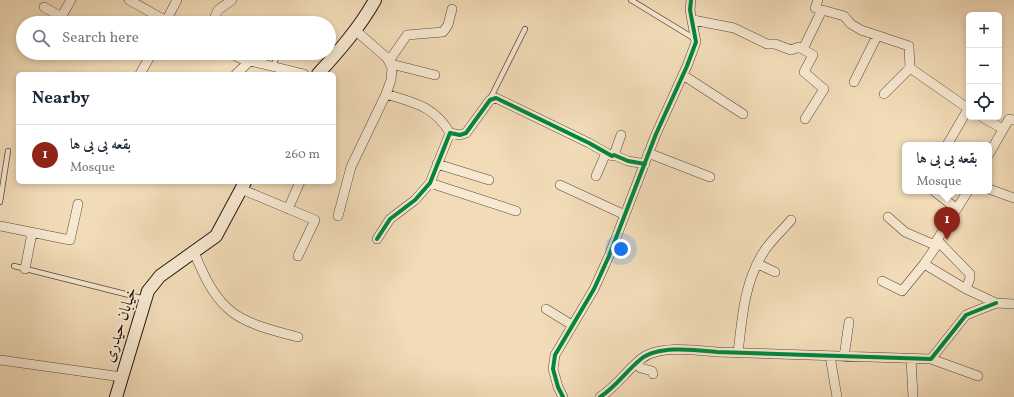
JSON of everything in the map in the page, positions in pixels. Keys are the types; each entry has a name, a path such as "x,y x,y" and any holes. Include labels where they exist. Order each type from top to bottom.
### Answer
{"street":[{"path":"62,16 71,0"},
{"path":"129,0 157,16"},
{"path":"170,16 177,0"},
{"path":"215,16 218,10 232,0"},
{"path":"336,53 355,30 375,0"},
{"path":"818,0 815,8 844,16 851,24 877,36 909,46 910,68 884,94"},
{"path":"563,397 558,387 553,369 555,354 594,289 609,256 648,153 683,74 695,39 689,1"},
{"path":"44,7 59,16"},
{"path":"338,216 351,167 386,94 391,80 390,62 407,35 443,32 448,24 452,9"},
{"path":"803,49 822,10"},
{"path":"693,20 734,28 767,44 775,44 791,50 799,47 813,55 804,72 824,89 805,119"},
{"path":"355,30 390,62 435,75"},
{"path":"854,82 877,36"},
{"path":"141,72 148,60"},
{"path":"320,72 330,60"},
{"path":"238,72 250,61 295,72"},
{"path":"910,68 966,108"},
{"path":"683,74 743,114"},
{"path":"386,94 430,110 446,126 450,133 460,135 466,133 490,100 496,98 503,100 610,154 628,161 645,164"},
{"path":"949,142 966,112"},
{"path":"992,149 1009,119 1014,120"},
{"path":"987,120 1003,129"},
{"path":"376,239 390,219 415,200 430,183 450,133"},
{"path":"596,176 621,135"},
{"path":"648,153 710,178"},
{"path":"437,164 489,180"},
{"path":"430,183 516,211"},
{"path":"288,209 299,184"},
{"path":"560,185 625,215"},
{"path":"243,186 288,209 315,220 298,256"},
{"name":"خیابان حیدری","path":"116,397 145,299 150,287 156,279 212,240 221,230 243,186"},
{"path":"992,190 1014,198"},
{"path":"938,194 957,209"},
{"path":"882,281 902,291 938,244 937,240 966,194"},
{"path":"0,226 70,240 78,204"},
{"path":"888,217 905,232 938,244 970,274 966,289"},
{"path":"738,353 743,308 750,279 763,252 791,220"},
{"path":"25,269 32,233"},
{"path":"194,252 206,282 219,301 230,312 252,324 298,337"},
{"path":"758,264 775,272"},
{"path":"924,264 966,289 996,303 1014,304"},
{"path":"931,359 966,315 996,303"},
{"path":"546,309 572,325"},
{"path":"844,357 849,322"},
{"path":"600,397 642,358 652,353 663,351 697,350 738,353 931,359 978,376"},
{"path":"830,356 837,397"},
{"path":"911,359 913,397"},
{"path":"0,360 122,377"},
{"path":"636,364 641,368 652,370 653,374"}],"lane":[{"path":"631,0 695,39"},
{"path":"490,100 525,29"},
{"path":"273,67 276,60"},
{"path":"0,202 8,151"},
{"path":"14,266 145,299"}],"cycle path":[{"path":"563,397 558,387 553,369 555,355 594,289 609,256 656,134 687,66 696,42 690,10 691,0"},
{"path":"377,239 390,219 415,200 430,183 450,133 460,135 466,133 490,100 496,98 589,143 612,156 614,155 628,161 645,164"},
{"path":"600,397 611,389 641,359 648,355 667,350 931,359 966,315 996,303"}],"place":[{"name":"بقعه بی بی ها","path":"947,240"}]}
